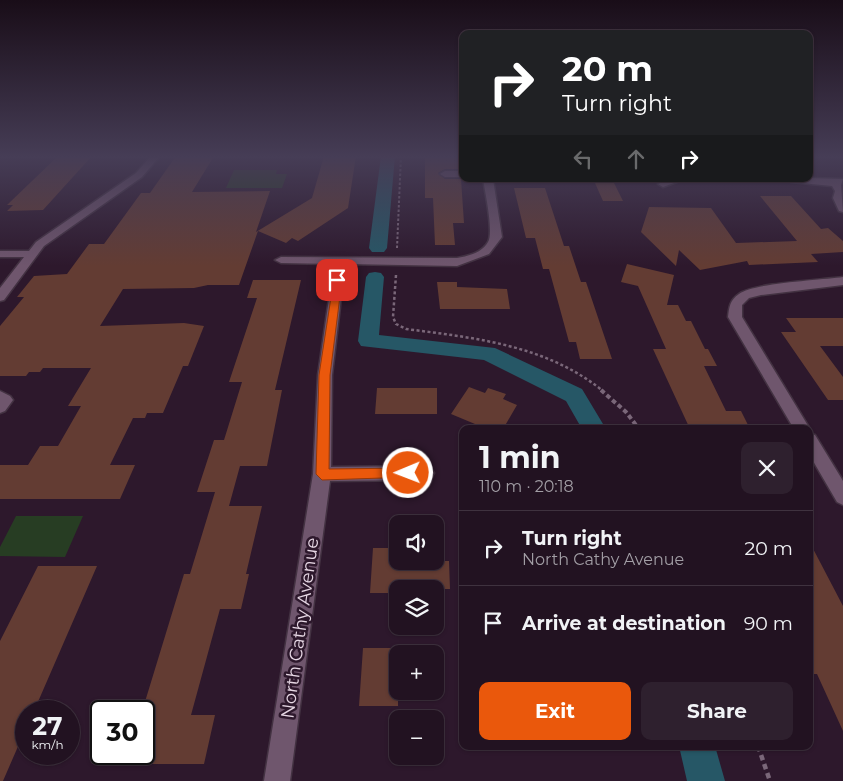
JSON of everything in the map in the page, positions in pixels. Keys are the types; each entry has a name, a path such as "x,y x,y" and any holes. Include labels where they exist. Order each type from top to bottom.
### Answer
{"street":[{"path":"0,296 40,244 114,192"},
{"path":"281,260 457,262 487,251 496,237 490,192"},
{"path":"840,192 838,198 843,209"},
{"path":"0,254 33,254"},
{"name":"North Cathy Avenue","path":"277,781 322,474 325,375 340,260"},
{"path":"800,425 735,318 736,304 745,295 762,291 843,281"},
{"path":"0,397 5,400 0,407"},
{"path":"813,447 843,497"},
{"path":"322,474 425,473"}],"path":[{"path":"397,255 400,192"},
{"path":"396,269 393,317 396,324 406,329 485,339 540,353 583,375 632,417 637,425"},
{"path":"759,750 770,781"}],"green space":[{"path":"16,516 83,516 65,557 0,556 0,547"}],"building":[{"path":"20,192 59,192 43,210 7,211 13,205 7,205"},
{"path":"270,192 256,232 312,198 314,192 350,192 348,208 298,241 292,238 286,243 258,231 239,285 123,289 100,326 184,323 204,326 188,366 183,366 163,413 147,413 145,418 133,418 110,465 135,465 120,499 0,499 0,465 28,465 40,446 58,446 81,406 68,406 91,368 43,368 40,372 29,372 26,376 0,376 0,326 24,297 17,297 34,276 67,274 89,244 104,244 141,193"},
{"path":"425,192 462,192 464,223 453,223 455,245 435,245 433,198 425,198"},
{"path":"515,192 546,192 564,246 569,246 581,282 586,282 612,359 580,359 576,342 569,342 549,269 543,269 535,238 526,238"},
{"path":"599,192 619,192 623,201 603,201"},
{"path":"760,196 791,196 821,229 828,228 843,241 843,252 811,254 818,262 749,265 747,261 700,270 679,250 676,266 641,232 649,207 711,208 736,243 797,241"},
{"path":"627,264 674,275 667,305 678,305 686,321 691,321 705,349 708,349 717,366 704,366 726,411 741,411 748,425 688,425 653,349 666,349 638,286 621,282"},
{"path":"253,280 301,280 275,390 282,390 267,466 240,466 229,506 262,506 246,574 249,574 241,609 220,609 191,715 215,715 204,764 155,764 155,700 146,700 184,574 190,574 215,492 197,492 214,440 224,440 242,382 229,382 257,298 247,298"},
{"path":"437,282 457,282 457,287 507,289 510,309 440,309"},
{"path":"786,318 843,318 843,346 820,346 843,377 843,400 828,400 781,332 796,332"},
{"path":"469,387 485,393 488,388 506,394 503,399 517,405 505,425 477,425 451,414"},
{"path":"377,388 437,388 437,414 375,414"},
{"path":"373,548 389,548 389,570 444,570 444,561 449,561 450,589 444,589 444,580 389,580 389,593 370,593"},
{"path":"813,549 843,606 843,731 817,674 813,674"},
{"path":"38,566 97,566 39,700 15,700 15,753 3,781 0,781 0,641"},
{"path":"363,648 389,648 389,700 398,700 398,706 359,706"}],"waterway":[{"path":"378,248 384,192"},
{"path":"375,277 368,341 488,353 574,395 592,425"},
{"path":"698,750 706,781"}],"route":[{"path":"337,280 325,375 322,474 408,473"}]}
